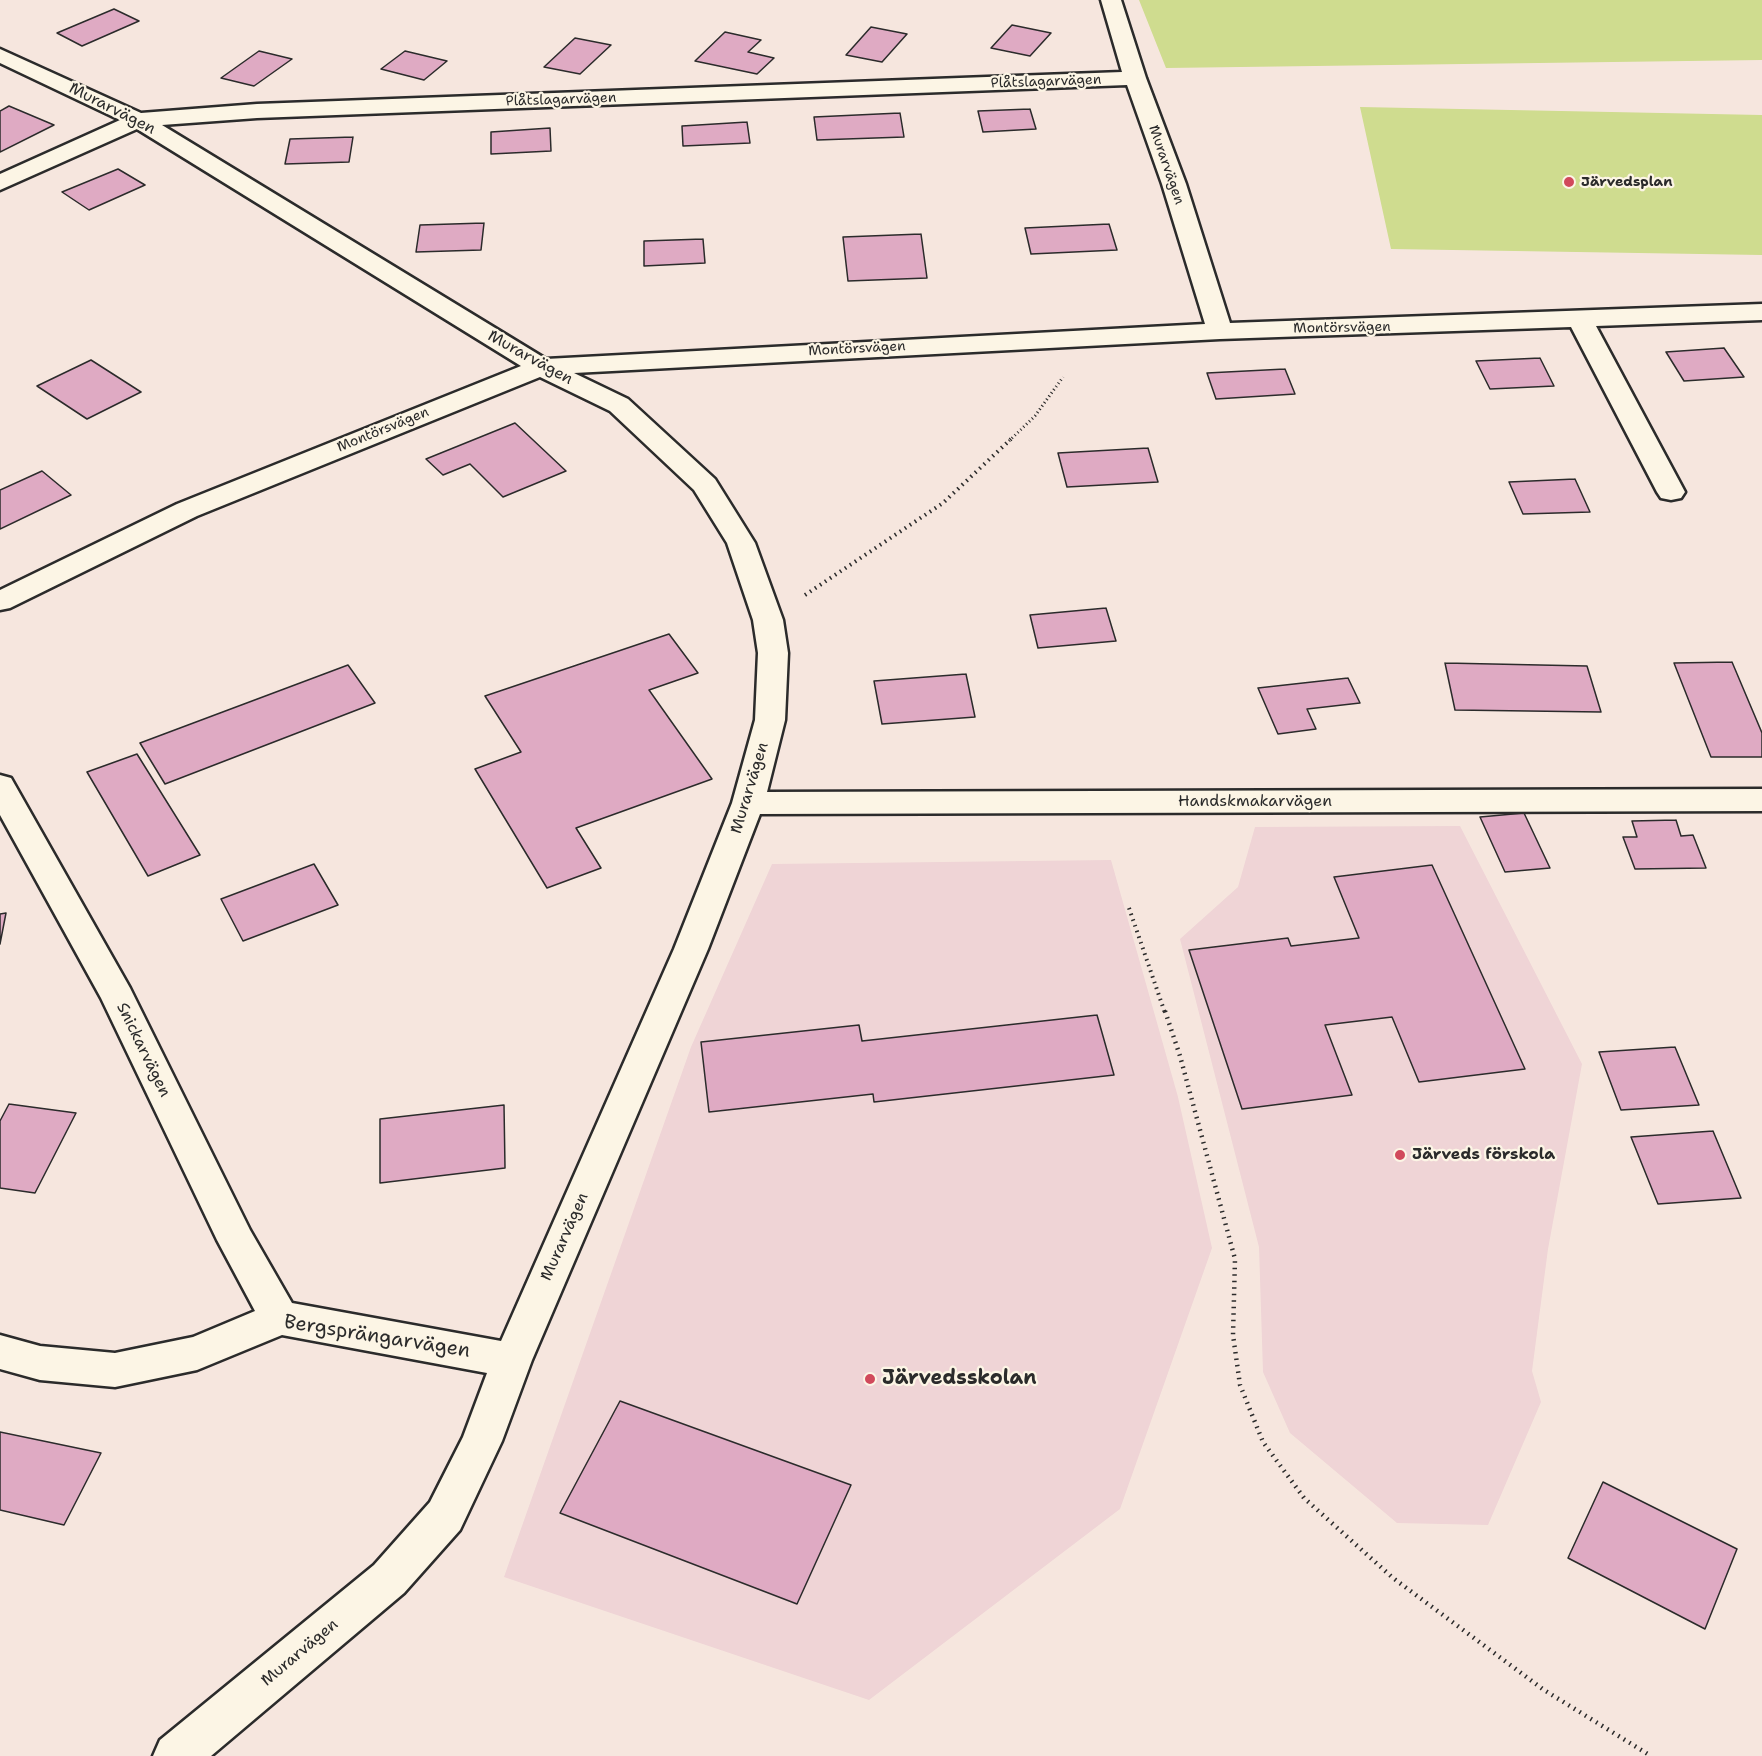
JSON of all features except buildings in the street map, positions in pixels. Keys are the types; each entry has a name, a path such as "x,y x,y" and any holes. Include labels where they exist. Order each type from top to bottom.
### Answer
{"street":[{"name":"Murarvägen","path":"1111,0 1135,78 1174,184 1220,331"},
{"name":"Murarvägen","path":"0,55 138,120 541,367 620,405 705,485 741,543 768,620 773,652 770,720 748,803 691,949 512,1360 482,1441 445,1516 389,1579 176,1756"},
{"name":"Plåtslagarvägen","path":"0,183 138,120 257,111 1135,78"},
{"name":"Montörsvägen","path":"0,602 187,510 541,367 1220,331 1762,312"},
{"path":"1580,320 1671,492"},
{"name":"Snickarvägen","path":"0,786 118,997 236,1240 280,1318"},
{"name":"Handskmakarvägen","path":"748,803 1762,800"},
{"name":"Bergsprängarvägen","path":"0,1352 40,1363 115,1370 196,1353 280,1318 512,1360"}],"path":[{"path":"768,620 943,503 1035,416 1091,337"},
{"path":"1129,909 1179,1056 1235,1259 1233,1335 1240,1385 1263,1442 1304,1498 1393,1578 1544,1690 1651,1756"}],"shaded area":[{"name":"Järveds förskola","path":"1460,826 1582,1064 1548,1249 1532,1371 1541,1402 1488,1525 1397,1523 1290,1433 1263,1372 1259,1247 1180,939 1238,887 1255,827"},
{"name":"Järvedsskolan","path":"1111,860 1178,1097 1212,1248 1120,1509 869,1700 504,1577 691,1047 772,864"}],"green space":[{"path":"1139,0 1762,0 1762,60 1166,68"},
{"name":"Järvedsplan","path":"1360,107 1762,115 1762,255 1391,249"}],"place":[{"name":"Järvedsplan","path":"1569,182"},
{"name":"Järveds förskola","path":"1400,1155"},
{"name":"Järvedsskolan","path":"870,1379"}]}
